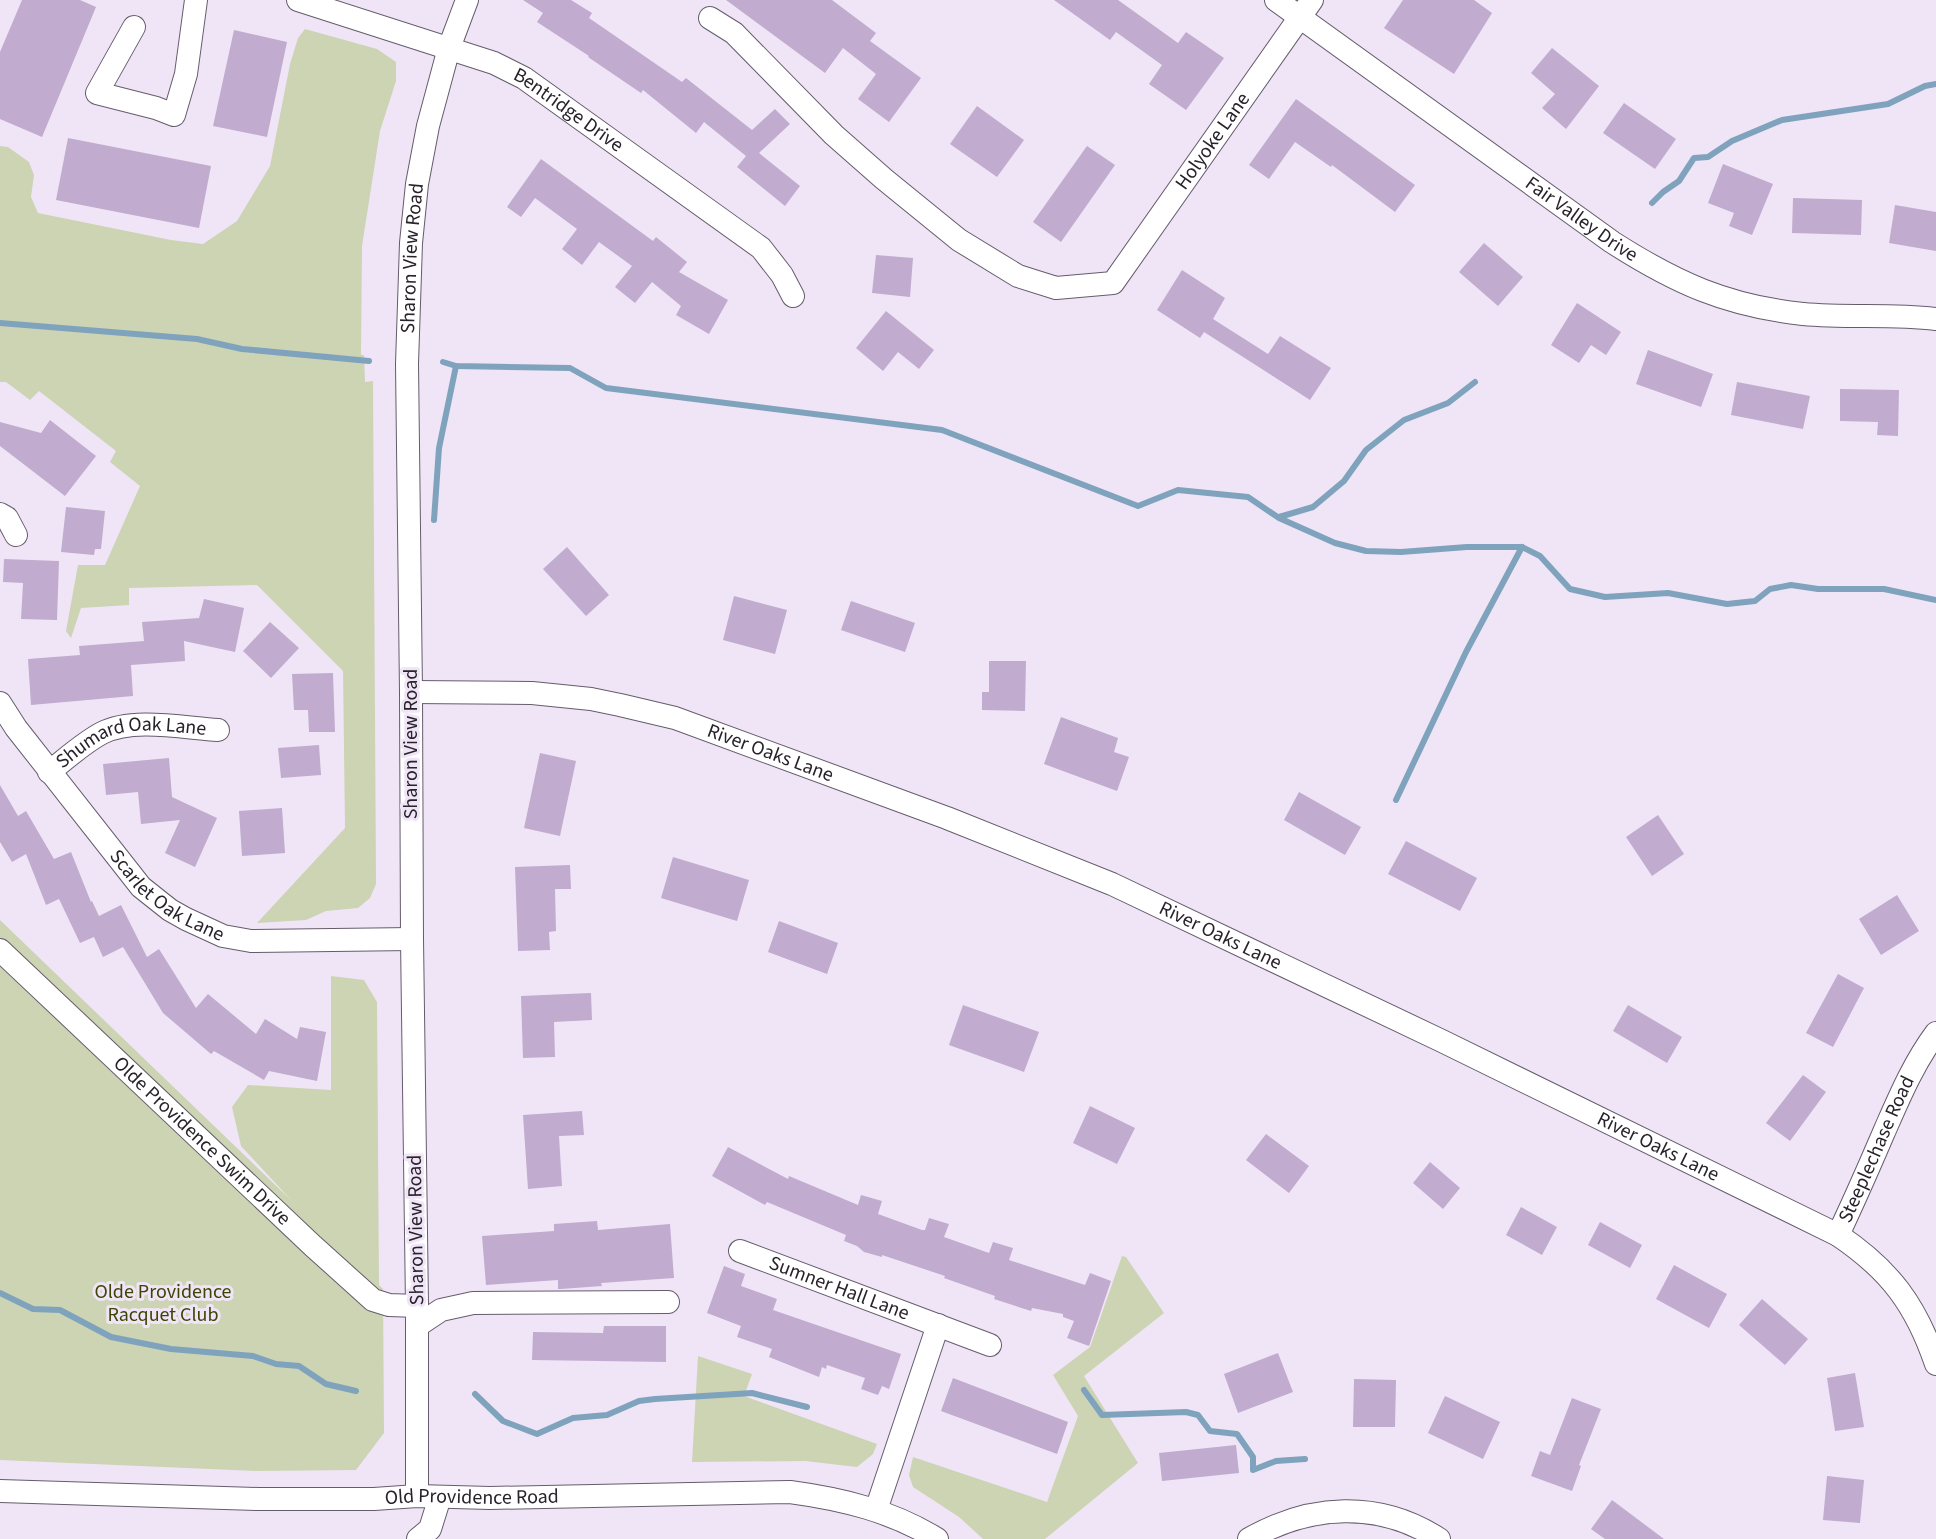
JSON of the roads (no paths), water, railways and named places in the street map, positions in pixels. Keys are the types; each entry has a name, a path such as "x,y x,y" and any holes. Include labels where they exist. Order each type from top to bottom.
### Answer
{"street":[{"path":"134,27 96,93 118,97 174,115 186,74 196,0"},
{"name":"Bentridge Drive","path":"298,0 494,63 524,78 751,241 771,259 793,296"},
{"name":"Sharon View Road","path":"417,1496 407,364 411,243 419,173 428,126 449,48 467,0"},
{"name":"Fair Valley Drive","path":"1276,0 1306,8 1612,242 1653,268 1696,289 1759,308 1804,314 1936,319"},
{"name":"Holyoke Lane","path":"710,18 734,33 834,135 958,240 1018,276 1056,288 1113,283 1306,8"},
{"path":"0,514 7,518 16,535"},
{"name":"River Oaks Lane","path":"411,692 532,693 591,699 675,718 947,818 1123,889 1442,1041 1838,1235 1860,1250 1899,1288 1927,1335 1936,1364"},
{"name":"Scarlet Oak Lane","path":"0,703 16,728 141,887 186,920 223,936 251,941 412,939"},
{"name":"Shumard Oak Lane","path":"49,771 82,745 114,728 133,724 218,730"},
{"name":"Olde Providence Swim Drive","path":"0,950 373,1300 417,1316"},
{"name":"Steeplechase Road","path":"1838,1235 1856,1199 1905,1084 1915,1064 1936,1033"},
{"name":"Sumner Hall Lane","path":"740,1251 990,1345"},
{"path":"417,1316 473,1303 668,1302"},
{"path":"876,1510 938,1325"},
{"name":"Old Providence Road","path":"0,1491 258,1499 417,1496 490,1498 790,1492 834,1498 876,1510 917,1527 937,1539"},
{"path":"418,1539 430,1529 440,1497"},
{"path":"1249,1539 1271,1527 1301,1516 1322,1512 1355,1511 1402,1521 1439,1539"}],"waterway":[{"path":"1652,203 1679,181 1694,158 1708,157 1732,141 1782,120 1888,104 1925,86 1936,84"},
{"path":"0,323 197,339 242,349 369,361"},
{"path":"443,362 456,366 570,368 606,388 942,430 1138,506 1178,490 1248,497 1279,518 1335,543 1366,551 1401,552 1467,547 1522,547 1540,556 1570,589 1605,597 1668,593 1727,604 1755,601 1770,589 1791,585 1818,589 1884,589 1936,600"},
{"path":"434,520 439,448 456,366"},
{"path":"1279,517 1313,507 1344,481 1366,450 1404,420 1448,403 1475,382"},
{"path":"1396,800 1466,652 1522,547"},
{"path":"0,1293 33,1309 60,1310 111,1337 171,1349 253,1356 276,1364 299,1366 326,1384 356,1391"},
{"path":"1084,1390 1102,1415 1186,1412 1198,1415 1210,1431 1237,1434 1253,1457 1253,1470 1276,1461 1305,1459"},
{"path":"475,1394 503,1421 537,1434 573,1418 607,1415 639,1401 655,1399 752,1393 807,1407"}],"park label":[{"name":"Olde Providence Racquet Club","path":"163,1304"}]}
